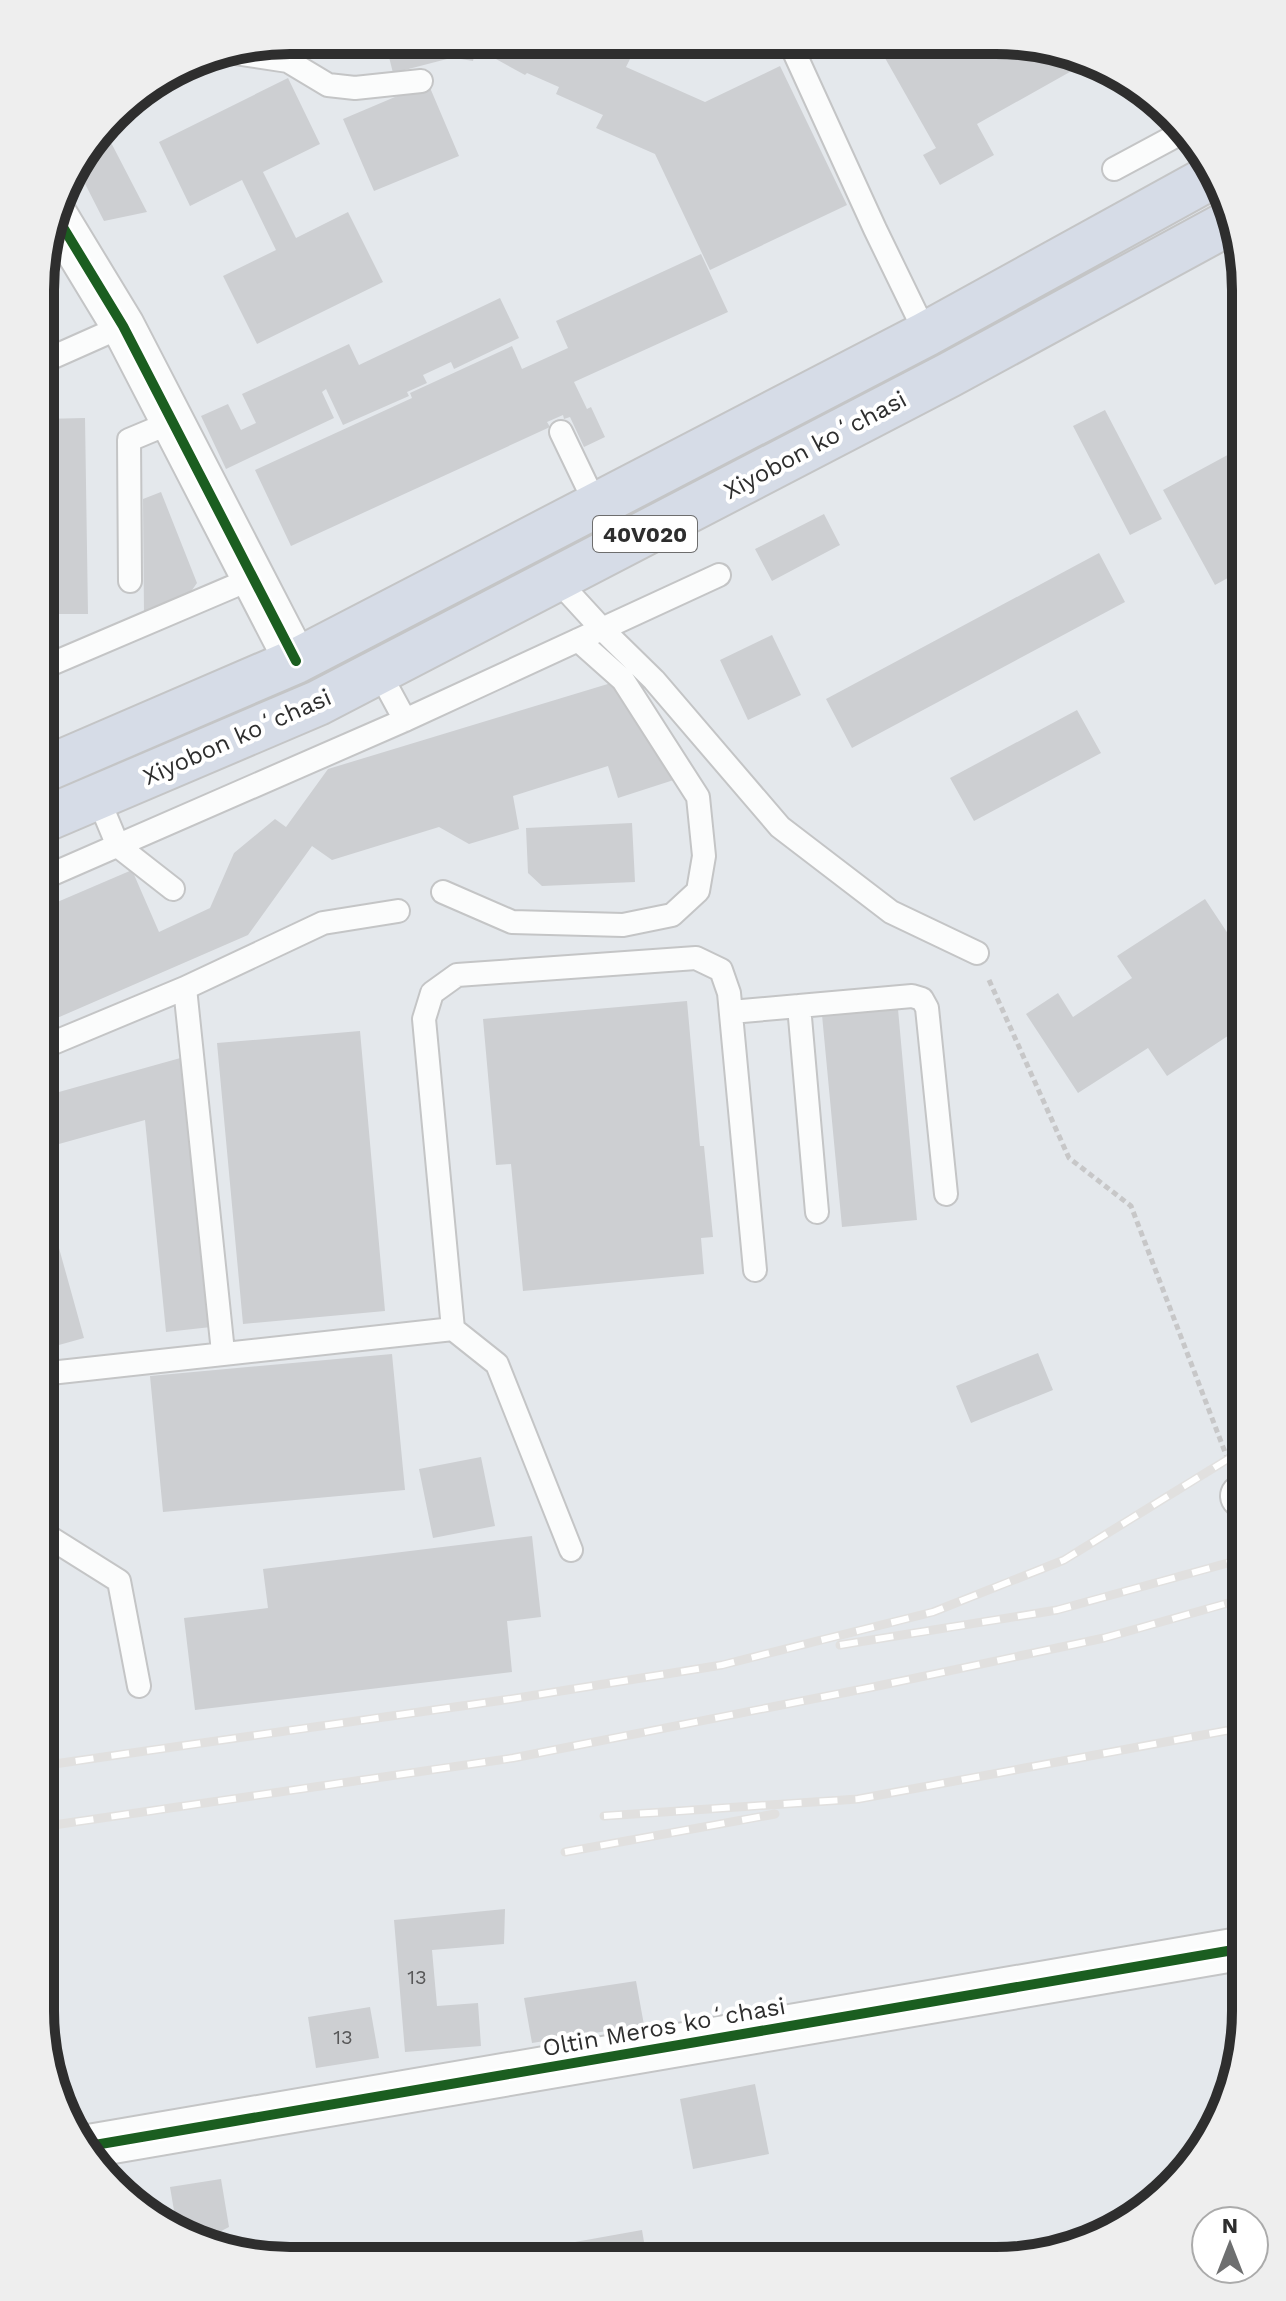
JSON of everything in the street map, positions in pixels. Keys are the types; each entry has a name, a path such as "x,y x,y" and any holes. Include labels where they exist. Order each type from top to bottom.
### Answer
{"main road":[{"name":"Xiyobon koʻchasi","path":"54,765 296,661 926,334 1205,180"},
{"name":"Xiyobon koʻchasi","path":"54,816 318,703 949,375 1222,226"},
{"path":"926,334 949,375"}],"street":[{"path":"63,227 123,326 296,661"},
{"name":"Oltin Meros koʻchasi","path":"96,2145 1231,1950"}],"lane":[{"path":"795,54 926,334"},
{"path":"257,56 288,61 328,85 355,88 421,81"},
{"path":"1114,169 1175,136"},
{"path":"54,357 123,326"},
{"path":"130,581 129,440 172,422"},
{"path":"561,432 597,507"},
{"path":"54,873 405,720 719,575"},
{"path":"54,663 253,578"},
{"path":"557,580 654,680 780,827 891,912 977,953"},
{"path":"443,892 512,922 623,925 672,915 698,891 704,856 698,797 623,680 578,640"},
{"path":"379,672 405,720"},
{"path":"98,798 118,846 173,889"},
{"path":"54,1043 185,988 323,923 398,911"},
{"path":"453,1329 424,1019 432,993 457,975 696,958 721,970 729,993 755,1270"},
{"path":"185,988 223,1352"},
{"path":"731,1012 912,996 922,999 927,1008 946,1194"},
{"path":"799,1006 817,1212"},
{"path":"54,1372 453,1329 497,1364 571,1550"},
{"path":"54,1540 119,1581 139,1686"}],"path":[{"path":"977,953 1069,1158 1131,1206 1231,1463"}],"building":[{"path":"388,54 446,54 447,59 393,73"},
{"path":"450,54 475,54 473,61 449,57"},
{"path":"487,54 630,54 632,55 626,67 705,102 780,66 847,205 710,270 655,154 596,128 603,115 556,94 559,87 527,73 525,75"},
{"path":"892,54 996,54 1027,56 1076,69 977,124 994,155 940,185 923,155 936,148 885,58"},
{"path":"288,78 320,144 263,172 296,238 348,212 383,282 257,344 223,276 276,250 242,180 190,206 159,142"},
{"path":"428,83 459,156 374,191 343,119"},
{"path":"109,138 147,212 104,221 82,178"},
{"path":"701,254 728,312 574,382 587,409 591,407 605,437 584,447 570,417 564,419 563,415 547,422 550,427 291,546 255,470 412,398 410,393 512,346 522,369 568,348 556,321"},
{"path":"500,298 519,338 454,369 451,362 423,375 427,383 407,392 409,396 343,425 326,389 322,392 334,418 226,469 201,416 228,404 241,430 256,423 242,394 349,344 359,365"},
{"path":"1105,410 1162,519 1130,535 1073,426"},
{"path":"85,418 88,614 54,614 54,419"},
{"path":"1232,453 1232,576 1215,585 1163,490"},
{"path":"161,492 197,583 185,600 144,614 143,499"},
{"path":"824,514 840,545 772,581 755,549"},
{"path":"1099,553 1125,602 852,748 826,699"},
{"path":"772,635 801,695 748,720 720,660"},
{"path":"621,680 683,777 618,798 608,766 513,796 519,829 469,844 439,827 332,860 312,846 248,935 54,1019 54,903 132,870 159,932 210,908 234,853 275,819 286,827 328,769"},
{"path":"1077,710 1101,753 974,821 950,778"},
{"path":"632,823 635,882 542,886 528,873 526,828"},
{"path":"1205,899 1232,939 1232,1033 1167,1076 1148,1048 1078,1093 1026,1014 1058,993 1073,1017 1132,978 1117,956"},
{"path":"687,1001 700,1146 704,1146 713,1237 701,1238 704,1274 523,1291 511,1164 496,1165 483,1019"},
{"path":"898,1009 917,1220 842,1227 822,1015"},
{"path":"360,1031 385,1311 243,1324 217,1043"},
{"path":"184,1057 211,1327 166,1332 145,1120 54,1145 54,1093"},
{"path":"54,1230 84,1338 54,1346"},
{"path":"1038,1353 1053,1390 971,1423 956,1386"},
{"path":"392,1354 405,1490 163,1512 150,1376"},
{"path":"481,1457 495,1526 433,1538 419,1469"},
{"path":"532,1536 541,1617 507,1621 512,1672 195,1710 184,1618 268,1608 263,1569"},
{"path":"505,1909 504,1944 432,1950 437,2006 478,2003 481,2046 405,2052 394,1920"},
{"path":"636,1981 644,2025 532,2043 524,1998"},
{"path":"370,2007 379,2058 316,2068 308,2017"},
{"path":"755,2084 769,2154 693,2169 680,2099"},
{"path":"221,2179 229,2227 215,2234 175,2217 170,2187"},
{"path":"642,2230 645,2247 547,2247"}],"railway":[{"path":"54,1764 511,1699 722,1665 933,1612 1064,1560 1231,1457"},
{"path":"840,1645 1057,1610 1231,1562"},
{"path":"54,1825 513,1758 1104,1638 1231,1602"},
{"path":"604,1816 858,1799 1231,1730"},
{"path":"565,1852 775,1814"}],"cycle path":[{"path":"63,227 123,326 296,661"},
{"path":"96,2145 1231,1950"}]}
